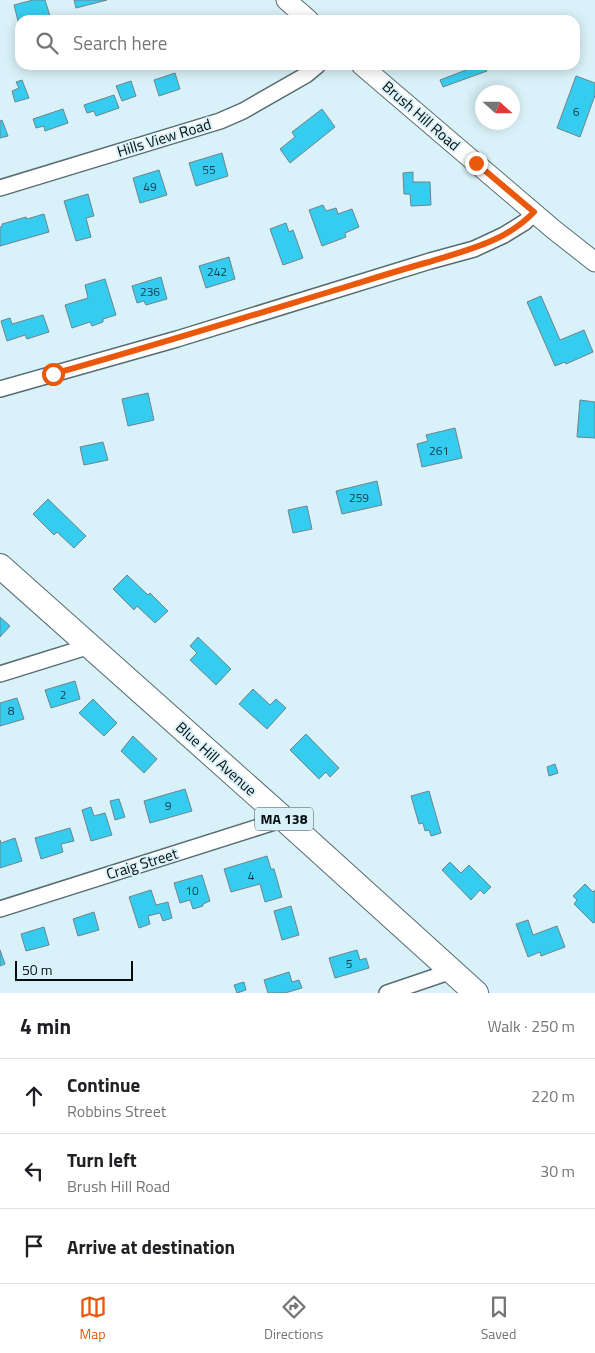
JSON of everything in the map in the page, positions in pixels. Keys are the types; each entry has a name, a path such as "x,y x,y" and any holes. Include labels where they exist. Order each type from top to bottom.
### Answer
{"highway":[{"name":"Blue Hill Avenue","path":"0,566 476,993"}],"street":[{"path":"293,2 305,15"},
{"name":"Hills View Road","path":"0,188 220,121 243,110 311,70"},
{"name":"Brush Hill Road","path":"367,70 595,262"},
{"path":"0,389 177,339 474,249 504,235 525,222 534,212"},
{"path":"0,674 90,646"},
{"name":"Craig Street","path":"0,909 284,819"},
{"path":"387,993 452,972"}],"building":[{"path":"33,0 45,0 50,15 16,15 14,5"},
{"path":"74,0 107,0 76,8"},
{"path":"466,70 487,71 443,87 440,80"},
{"path":"175,73 180,89 159,96 154,80"},
{"path":"576,76 595,83 595,95 580,137 557,128"},
{"path":"22,80 29,98 15,102 12,91 19,88 16,82"},
{"path":"131,81 136,96 122,101 116,86"},
{"path":"114,95 119,108 96,116 94,111 87,113 84,105"},
{"path":"63,109 68,123 45,131 44,126 36,128 33,119"},
{"path":"322,109 335,127 290,163 280,149 295,137 292,132"},
{"path":"2,120 8,136 0,138 0,121"},
{"path":"222,153 228,176 196,186 189,163"},
{"path":"159,170 167,195 140,203 133,178"},
{"path":"413,172 413,182 430,182 431,205 411,206 410,194 404,194 403,173"},
{"path":"88,194 94,216 86,218 91,237 76,241 64,201"},
{"path":"323,205 326,211 336,208 338,214 352,209 359,227 345,233 346,237 322,246 309,210"},
{"path":"44,214 49,232 0,246 0,227 2,227 2,224"},
{"path":"286,223 289,232 293,230 303,258 283,265 270,229"},
{"path":"229,257 235,279 206,288 199,266"},
{"path":"161,277 167,299 146,305 144,301 137,303 132,286"},
{"path":"105,279 116,315 103,319 103,322 92,326 90,322 72,328 65,305 88,298 85,285"},
{"path":"541,296 560,340 584,330 593,352 566,364 565,362 555,366 527,302"},
{"path":"43,315 49,332 27,339 25,335 7,341 1,321 10,318 12,324"},
{"path":"148,393 154,420 128,426 122,399"},
{"path":"580,400 595,402 595,438 577,437"},
{"path":"455,428 462,458 422,467 417,444 428,441 426,435"},
{"path":"103,442 108,460 84,465 80,447"},
{"path":"377,481 382,505 342,514 336,491"},
{"path":"48,499 86,536 74,548 57,532 54,535 33,514"},
{"path":"307,506 312,529 293,533 288,510"},
{"path":"127,575 148,595 150,593 168,611 155,623 137,606 134,610 113,589"},
{"path":"0,617 10,626 0,637"},
{"path":"198,637 231,669 216,685 190,660 197,653 190,646"},
{"path":"75,681 80,699 51,708 45,690"},
{"path":"253,689 270,705 276,699 286,708 267,729 239,704"},
{"path":"17,698 24,719 0,726 0,703"},
{"path":"93,699 117,723 104,736 79,713"},
{"path":"306,734 339,768 330,777 326,772 319,779 290,750"},
{"path":"133,736 157,759 144,773 121,751"},
{"path":"555,764 558,773 549,776 547,767"},
{"path":"185,789 192,811 150,823 144,801"},
{"path":"429,791 441,833 431,836 429,830 425,831 423,823 419,824 411,796"},
{"path":"119,799 125,817 115,820 110,801"},
{"path":"91,807 94,816 105,813 112,835 91,841 82,810"},
{"path":"70,828 74,841 61,844 63,852 41,859 35,838"},
{"path":"15,838 22,861 0,868 0,840 1,843"},
{"path":"267,856 271,869 274,869 282,897 265,902 260,884 231,892 224,869"},
{"path":"450,862 461,873 469,865 491,887 484,894 480,890 471,900 442,870"},
{"path":"202,875 210,901 203,904 203,906 193,909 190,900 180,903 174,883"},
{"path":"585,884 593,892 595,890 595,922 593,923 574,904 577,900 573,896"},
{"path":"151,890 156,905 168,902 172,918 163,921 160,913 148,916 150,924 139,928 129,897"},
{"path":"291,906 299,935 282,940 274,911"},
{"path":"94,912 99,930 78,936 73,919"},
{"path":"528,920 533,935 557,926 565,947 541,956 540,952 528,957 516,924"},
{"path":"44,927 49,945 26,951 21,934"},
{"path":"0,950 5,964 0,966"},
{"path":"357,950 360,960 366,958 369,968 335,978 329,958"},
{"path":"289,972 292,982 299,980 302,988 285,993 268,993 264,980"},
{"path":"244,982 246,990 237,993 234,985"}],"route":[{"path":"53,374 177,339 474,249 504,235 525,222 534,212 476,163"}]}
